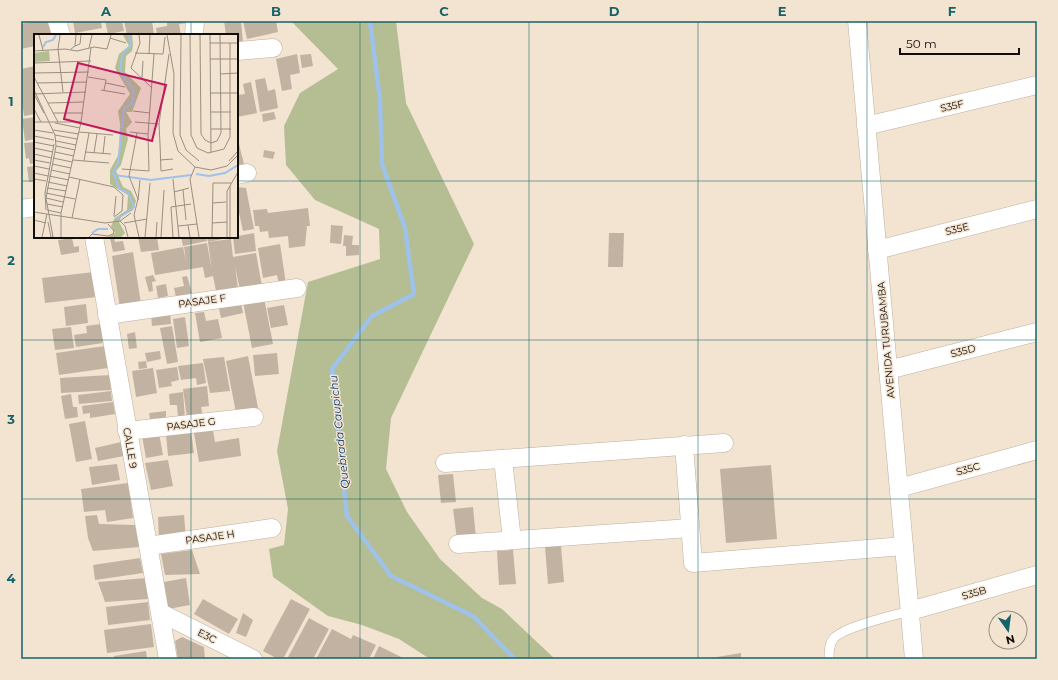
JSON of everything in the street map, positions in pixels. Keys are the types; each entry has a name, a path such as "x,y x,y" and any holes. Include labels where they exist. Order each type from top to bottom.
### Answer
{"street":[{"path":"57,21 61,34"},
{"path":"194,34 195,21"},
{"name":"AVENIDA TURUBAMBA","path":"859,22 866,126 914,659"},
{"path":"238,50 273,48"},
{"name":"S35F","path":"866,126 1037,85"},
{"path":"21,209 34,207"},
{"name":"S35E","path":"877,250 1037,209"},
{"name":"CALLE 9","path":"94,238 168,659"},
{"name":"PASAJE F","path":"107,316 298,288"},
{"name":"S35D","path":"888,370 1037,332"},
{"name":"PASAJE G","path":"127,431 254,417"},
{"path":"445,463 724,443"},
{"path":"684,445 693,563 904,546"},
{"name":"S35C","path":"899,488 1037,450"},
{"path":"503,459 512,540"},
{"name":"PASAJE H","path":"148,546 272,528"},
{"path":"458,544 690,528"},
{"name":"S35B","path":"910,610 1037,575"},
{"name":"E3C","path":"161,613 253,659"}],"lane":[{"path":"829,659 829,648 833,639 842,632 910,610"}],"green space":[{"path":"291,21 396,21 406,103 474,244 391,418 386,469 407,512 440,559 482,598 502,609 555,659 430,659 399,639 362,625 328,616 273,577 269,549 284,545 288,509 277,451 308,282 380,259 379,229 315,200 286,165 284,126 300,93 338,69"}],"building":[{"path":"34,21 49,21 52,34 34,34 34,46 21,49 21,24"},
{"path":"73,21 101,21 102,28 75,33"},
{"path":"105,21 122,21 124,31 108,34"},
{"path":"124,21 152,21 154,34 127,34"},
{"path":"167,21 187,21 187,23 179,24 181,34 157,34 156,28 167,26"},
{"path":"224,21 241,21 243,42 238,42 238,34 226,34"},
{"path":"243,21 276,21 278,32 247,39"},
{"path":"297,54 300,73 290,75 292,89 282,91 276,59"},
{"path":"311,54 313,66 302,68 300,55"},
{"path":"34,66 34,114 24,116 21,95 21,69"},
{"path":"265,78 268,91 275,89 278,108 260,112 255,80"},
{"path":"251,82 257,113 238,117 238,95 245,94 243,84"},
{"path":"274,112 276,119 263,122 262,114"},
{"path":"34,117 34,139 25,141 22,119"},
{"path":"238,140 244,164 238,165"},
{"path":"34,142 34,163 30,164 29,158 26,159 24,143"},
{"path":"264,150 275,152 273,159 263,157"},
{"path":"34,166 34,181 29,182 27,167"},
{"path":"238,187 246,188 254,229 243,231 239,213"},
{"path":"308,208 310,226 307,226 305,246 289,248 288,236 269,238 268,231 260,232 259,226 255,226 253,210 267,209 268,213"},
{"path":"331,225 343,226 341,244 330,243"},
{"path":"254,233 256,251 235,254 233,238 238,238 238,236"},
{"path":"609,233 624,233 623,267 608,267"},
{"path":"344,235 353,236 352,245 359,245 359,255 346,256 346,246 343,246"},
{"path":"72,238 74,247 79,246 79,252 61,255 58,240"},
{"path":"110,238 114,238 115,242 123,241 125,250 113,252"},
{"path":"138,238 157,238 159,250 141,252"},
{"path":"181,238 206,238 207,241 183,246"},
{"path":"207,238 228,238 208,242"},
{"path":"231,239 233,257 256,253 262,286 240,290 235,266 238,288 216,291 213,276 205,278 203,267 155,275 151,253 183,247 186,261 184,247 207,243 212,271 208,242"},
{"path":"280,244 286,284 279,285 277,275 263,278 258,248"},
{"path":"133,252 141,304 120,308 112,256"},
{"path":"94,272 97,297 45,303 42,278"},
{"path":"153,275 156,281 152,282 153,291 149,292 145,277"},
{"path":"187,276 192,293 176,297 174,288 184,286 182,277"},
{"path":"166,284 168,296 158,298 156,286"},
{"path":"264,298 273,344 252,348 243,302"},
{"path":"240,299 243,313 221,318 218,304"},
{"path":"86,304 88,323 66,326 64,307"},
{"path":"284,305 288,325 271,328 267,308"},
{"path":"204,312 206,321 218,319 222,338 200,342 195,313"},
{"path":"170,313 171,324 152,326 151,315"},
{"path":"185,317 189,346 177,348 173,319"},
{"path":"101,324 103,343 76,347 74,335 87,333 86,326"},
{"path":"172,326 178,362 167,364 160,328"},
{"path":"71,327 74,348 55,350 52,329"},
{"path":"135,332 137,348 129,349 127,334"},
{"path":"105,346 108,368 59,375 56,353"},
{"path":"160,351 161,359 147,362 145,353"},
{"path":"277,353 279,374 255,376 253,355"},
{"path":"248,356 259,413 237,418 226,361"},
{"path":"224,357 230,391 210,393 203,359"},
{"path":"146,361 147,368 139,369 138,362"},
{"path":"203,363 206,383 197,385 196,378 181,380 178,366"},
{"path":"177,367 179,380 171,382 172,386 159,388 156,370"},
{"path":"153,368 157,393 136,397 132,371"},
{"path":"110,375 111,390 61,393 60,378"},
{"path":"207,386 209,406 201,407 203,416 187,418 183,389"},
{"path":"111,391 112,401 79,404 78,395"},
{"path":"183,392 185,418 178,419 177,405 170,405 169,394"},
{"path":"71,394 73,407 77,407 78,417 65,419 61,396"},
{"path":"113,402 115,414 90,418 90,413 83,414 82,406"},
{"path":"166,411 166,418 150,419 149,413"},
{"path":"85,421 92,459 76,462 69,424"},
{"path":"213,430 215,442 239,438 241,456 199,462 194,433"},
{"path":"191,431 194,453 168,456 166,434"},
{"path":"159,433 163,455 146,458 142,436"},
{"path":"121,442 124,456 98,461 95,448"},
{"path":"168,460 173,486 151,490 145,463"},
{"path":"117,464 120,480 92,485 89,467"},
{"path":"771,465 777,539 726,543 720,469"},
{"path":"453,474 456,502 441,503 438,475"},
{"path":"128,483 133,518 107,522 105,510 84,512 81,489"},
{"path":"473,507 476,538 457,540 453,509"},
{"path":"97,515 99,524 135,525 139,547 93,551 88,538 85,516"},
{"path":"184,515 186,539 159,541 158,517"},
{"path":"561,546 564,582 548,584 545,547"},
{"path":"192,550 200,574 165,575 161,554"},
{"path":"513,550 516,584 499,585 497,551"},
{"path":"140,558 143,573 95,580 93,565"},
{"path":"147,578 148,599 105,602 98,582"},
{"path":"186,578 190,605 168,609 164,582"},
{"path":"203,599 238,619 229,634 194,614"},
{"path":"291,599 310,609 283,659 278,659 263,651"},
{"path":"148,602 150,620 108,625 106,607"},
{"path":"243,613 253,620 246,637 236,633"},
{"path":"309,618 329,629 313,659 287,659"},
{"path":"151,624 154,647 107,653 104,630"},
{"path":"332,629 351,639 353,635 376,645 369,659 316,659"},
{"path":"182,637 204,647 205,659 178,659 175,641"},
{"path":"379,646 405,659 373,659"},
{"path":"146,651 147,659 114,659 114,656"},
{"path":"741,653 741,659 711,659 711,658"}],"waterway":[{"name":"Quebrada Caupichu","path":"370,21 380,100 382,164 405,228 414,294 372,316 332,369 347,516 391,576 473,616 515,659"}]}
